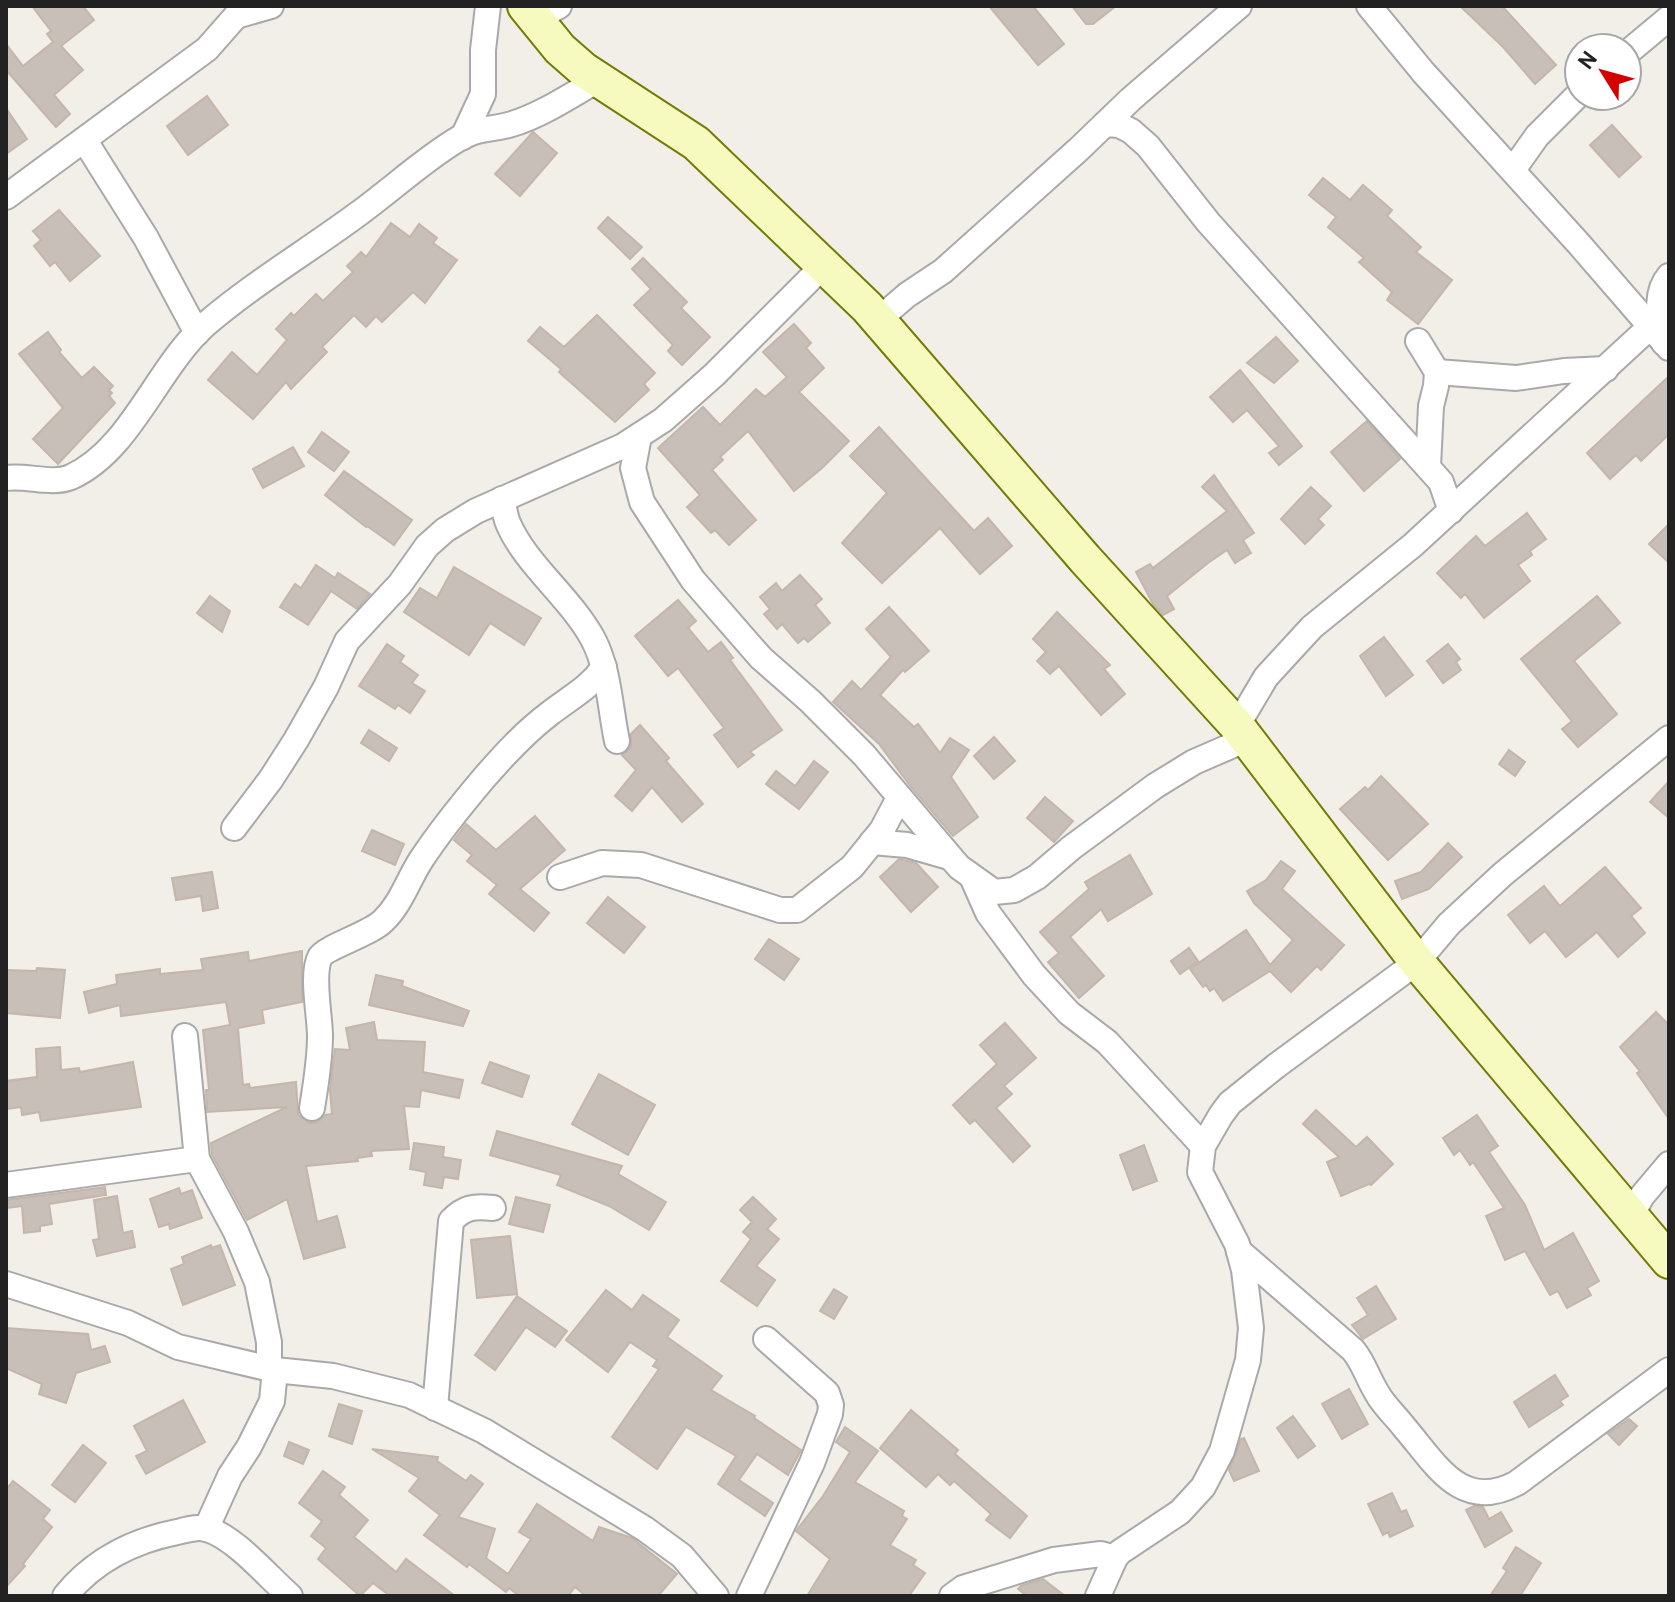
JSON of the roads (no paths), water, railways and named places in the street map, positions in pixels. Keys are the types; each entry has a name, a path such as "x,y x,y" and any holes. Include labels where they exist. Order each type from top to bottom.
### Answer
{"street":[{"path":"6,197 207,49 239,11 271,6"},
{"path":"463,137 483,94 483,50 488,6"},
{"path":"878,320 907,295 943,271 1131,99 1239,6"},
{"path":"1369,6 1423,72 1661,339"},
{"path":"540,10 560,49 598,80 696,143 878,320 1085,559 1242,733 1417,962 1669,1261"},
{"path":"1643,40 1669,18"},
{"path":"6,478 32,477 52,481 71,477 103,456 125,431 185,345 249,290 463,137 480,128 510,125 598,80"},
{"path":"1131,99 1141,140"},
{"path":"1513,170 1537,136 1563,110"},
{"path":"1105,124 1119,125 1141,140 1208,222 1428,466 1441,482 1451,511"},
{"path":"85,141 146,238 197,333"},
{"path":"234,828 296,740 347,641 400,584 427,546 445,530 476,511 623,446 663,420 714,375 824,265"},
{"path":"1661,339 1660,295 1663,283 1669,276"},
{"path":"639,436 633,468 642,502 693,580 761,658 834,724 951,858 994,892 1014,890 1037,877 1155,786 1242,733 1266,677 1312,627 1451,511 1606,369 1661,339"},
{"path":"1418,341 1437,372 1431,406 1428,466"},
{"path":"1437,372 1516,378 1606,369"},
{"path":"502,499 508,523 520,544 575,610 593,638 604,667 617,741"},
{"path":"312,1108 320,1038 319,959 324,953 383,922 406,891 426,853 472,792 519,738 551,712 583,692 604,667"},
{"path":"1098,1596 1115,1558 1180,1512 1203,1487 1222,1451 1248,1360 1251,1328 1249,1298 1239,1251 1200,1172 1203,1146 1230,1103 1417,962 1449,924 1493,883 1669,738"},
{"path":"560,877 602,863 641,865 780,910 797,910 852,867 882,830 899,798"},
{"path":"872,842 907,845 951,858"},
{"path":"972,876 988,913 1034,975 1069,1013 1107,1042 1203,1146"},
{"path":"185,1036 197,1159 236,1232 257,1282 272,1369 272,1401 249,1447 230,1476 206,1529"},
{"path":"6,1185 197,1159"},
{"path":"1631,1216 1642,1196 1669,1164"},
{"path":"435,1408 451,1221 461,1210 477,1206 493,1208"},
{"path":"1239,1251 1353,1350 1361,1359 1379,1397 1430,1460 1455,1483 1477,1492 1494,1492 1517,1483 1669,1370"},
{"path":"6,1284 128,1323 178,1347 272,1369 333,1376 409,1395 484,1431 645,1529 682,1556 716,1596"},
{"path":"749,1596 812,1463 831,1405 827,1393 766,1339"},
{"path":"65,1596 89,1570 127,1547 160,1536 206,1529 234,1545 290,1596"},
{"path":"952,1596 963,1588 1054,1560 1101,1554 1115,1558"}]}
